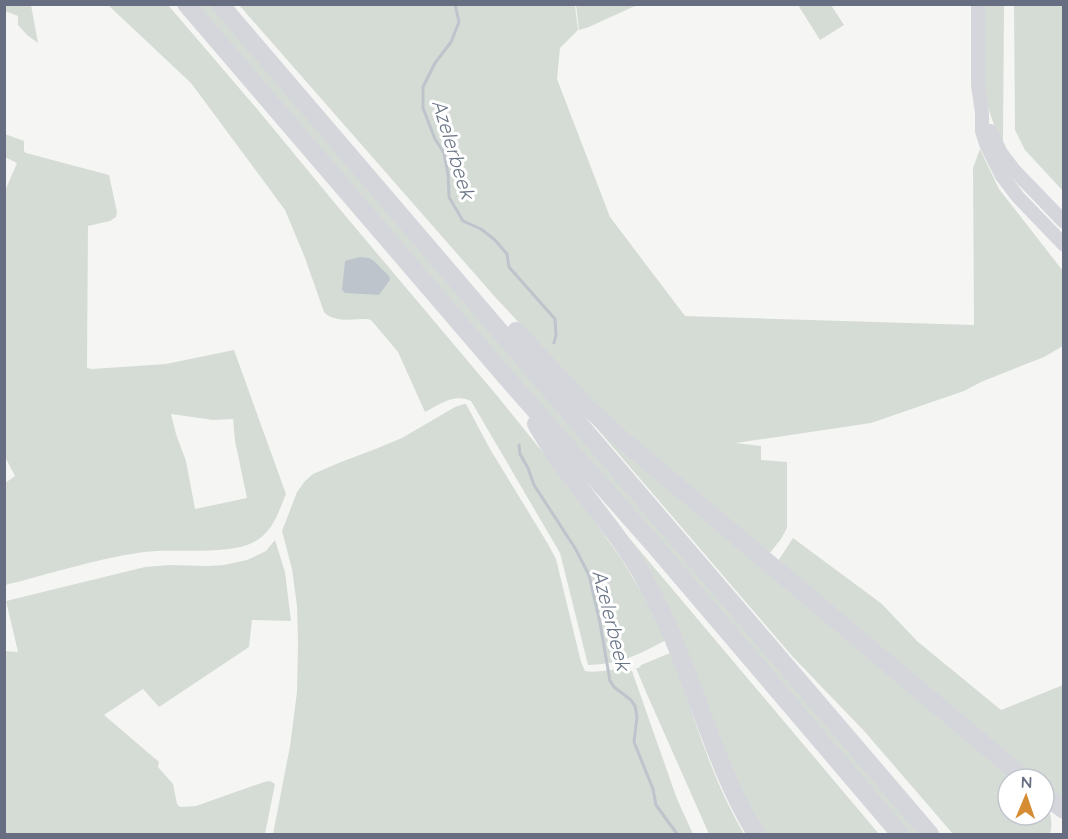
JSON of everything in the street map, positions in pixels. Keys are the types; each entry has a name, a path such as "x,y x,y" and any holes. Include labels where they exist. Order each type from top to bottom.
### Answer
{"highway":[{"path":"186,4 504,375 654,545 900,834"},
{"path":"219,4 930,834"},
{"path":"427,245 466,273 524,340 586,406 625,442 1010,767"},
{"path":"504,375 560,462 619,539 654,596 686,667 717,756 756,834"}],"main road":[{"path":"978,4 978,85 982,131 986,144 1002,176 1026,207 1064,245"},
{"path":"982,113 1001,153 1014,170 1064,222"}],"shaded area":[{"path":"576,4 637,5 579,30"},
{"path":"4,5 31,5 38,43 18,25 18,16 5,11"},
{"path":"108,5 168,5 499,398 566,481 622,560 644,596 666,640 629,658 588,665 560,553 471,401 453,399 425,412 398,352 371,320 338,319 324,312 285,210 191,83"},
{"path":"196,5 211,5 921,834 905,834"},
{"path":"239,5 575,5 578,30 560,48 557,79 610,217 685,316 974,325 973,168 980,149 999,189 1063,271 1063,346 1044,357 964,391 871,423 736,443 761,446 761,460 787,462 787,528 769,554 592,401 495,297"},
{"path":"798,5 831,5 844,25 820,40"},
{"path":"982,5 1004,5 1003,144 993,122 985,93 982,64"},
{"path":"1014,5 1063,5 1063,191 1025,150 1015,130"},
{"path":"5,134 24,141 26,153 109,175 117,212 116,217 110,221 88,226 87,368 166,364 234,350 286,494 274,521 261,538 230,549 157,551 126,555 5,585 5,483 15,476 4,455 4,193 17,163 5,157","holes":["171,414 213,420 233,419 235,441 247,498 195,509 186,461"]},
{"path":"360,257 374,261 389,276 390,280 379,295 345,293 342,290 345,261"},
{"path":"464,404 556,559 585,671 621,669 632,671 677,799 693,834 273,834 290,746 297,692 297,606 292,569 282,531 297,492 313,474 402,438"},
{"path":"581,410 1004,767 996,767 996,827 1051,827 1050,834 953,834 865,732 793,657"},
{"path":"577,476 879,834 760,834 686,658"},
{"path":"793,538 882,604 917,641 1001,710 1063,685 1063,801 1056,795 1056,767 1023,767 778,561"},
{"path":"275,540 285,572 291,621 252,620 249,647 159,707 143,689 104,715 159,762 158,767 173,784 177,804 180,807 196,806 264,782 270,781 275,784 265,834 5,834 5,651 18,652 6,601 145,567 224,565 247,560 266,551"},
{"path":"670,653 676,664 714,772 744,834 709,834 636,668"}],"waterway":[{"name":"Azelerbeek","path":"455,4 459,22 451,42 435,63 423,87 423,108 435,139 444,153 449,197 463,221 481,229 495,240 507,254 509,267 555,319 554,343"},
{"name":"Azelerbeek","path":"519,445 520,454 534,485 575,548 589,575 610,681 635,706 637,717 634,742 653,789 656,805 677,834"}]}
